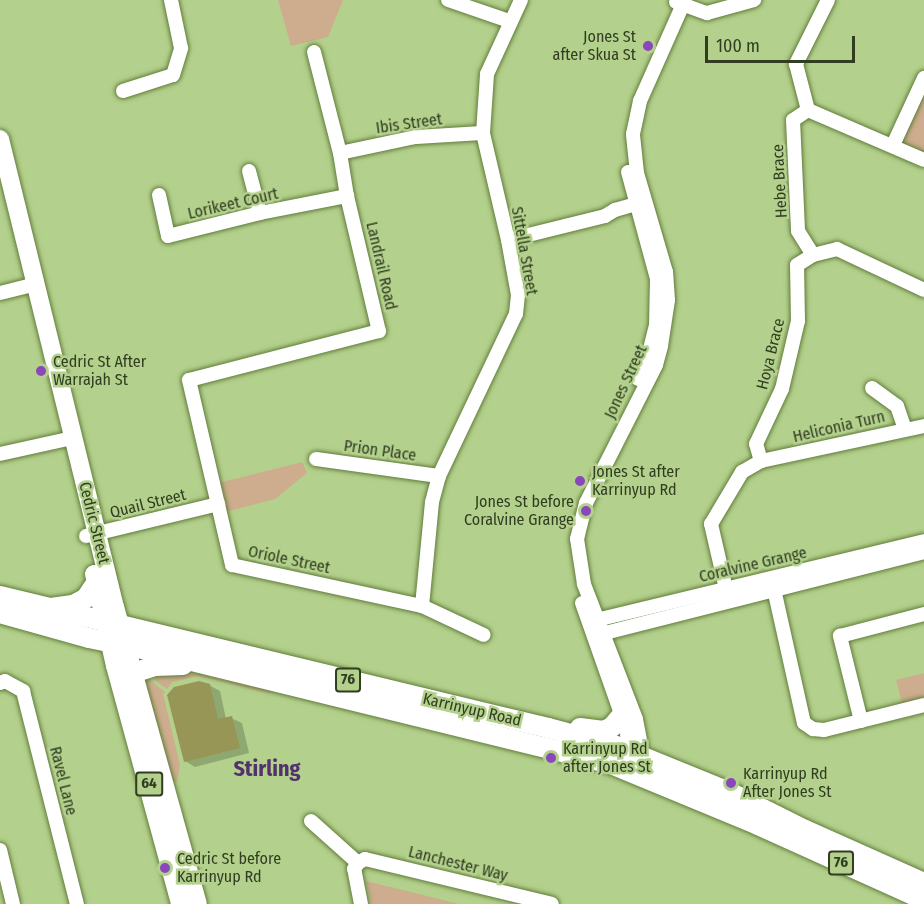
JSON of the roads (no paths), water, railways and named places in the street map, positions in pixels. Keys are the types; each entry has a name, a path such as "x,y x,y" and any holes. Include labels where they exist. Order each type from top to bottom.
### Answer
{"highway":[{"path":"37,607 58,608 73,605 86,598 96,584"},
{"name":"Karrinyup Road","path":"0,596 219,667 515,738 634,762 883,883 924,900"},
{"name":"Karrinyup Road","path":"0,613 116,634 548,728 634,762 727,791 924,883"},
{"path":"133,673 164,665 219,667"},
{"path":"548,728 574,726 604,731 612,727 622,715"},
{"path":"835,843 849,854 884,871 886,876 883,883"}],"main road":[{"name":"Cedric Street","path":"0,140 31,285 116,634 160,792 198,904"},
{"name":"Cedric Street","path":"0,178 31,285"},
{"name":"Cedric Street","path":"91,535 96,584 133,673 160,792 180,904"}],"street":[{"path":"123,91 172,75 181,48 171,0"},
{"path":"448,0 509,21"},
{"name":"Sittella Street","path":"422,606 432,502 439,476 516,314 518,295 508,240 483,133 487,74 509,21 521,0"},
{"path":"680,2 707,14 716,4 754,0"},
{"path":"828,0 796,64 808,110 924,160"},
{"name":"Jones Street","path":"634,762 636,719 572,572 569,541 573,517 644,368 656,325 657,291 654,265 642,207 626,164 626,121 636,87 680,2"},
{"name":"Landrail Road","path":"189,380 379,331 347,196 340,153 314,52"},
{"path":"893,145 924,78"},
{"name":"Hebe Brace","path":"808,110 793,120 798,231 813,255"},
{"name":"Ibis Street","path":"340,153 415,137 483,133"},
{"path":"249,171 260,213"},
{"name":"Lorikeet Court","path":"159,195 168,236 260,213 347,196"},
{"path":"508,240 606,216 616,218 642,207"},
{"path":"813,255 837,249 924,290"},
{"name":"Hoya Brace","path":"760,461 756,444 782,388 798,321 797,265 813,255"},
{"path":"0,293 31,285"},
{"name":"Oriole Street","path":"189,380 232,565 422,606 484,635"},
{"path":"872,388 897,406 905,429"},
{"name":"Heliconia Turn","path":"760,461 924,426"},
{"path":"0,454 68,439"},
{"name":"Prion Place","path":"316,459 439,476"},
{"path":"726,589 711,524 742,472 760,461"},
{"name":"Quail Street","path":"91,535 218,504"},
{"name":"Coralvine Grange","path":"597,627 726,589 924,541"},
{"name":"Coralvine Grange","path":"597,627 774,589 924,552"},
{"path":"774,589 804,723 813,729 824,730 924,705"},
{"path":"861,721 840,636 924,614"},
{"name":"Jones Street","path":"597,627 634,762"},
{"name":"Ravel Lane","path":"0,682 5,681 23,691 76,904"},
{"path":"311,820 358,863 354,869 362,904"},
{"path":"0,850 13,904"},
{"name":"Lanchester Way","path":"358,863 365,859 373,860 552,904"}],"place":[{"name":"Jones St after Skua St","path":"648,46"},
{"name":"Cedric St After Warrajah St","path":"41,371"},
{"name":"Jones St after Karrinyup Rd","path":"580,481"},
{"name":"Jones St before Coralvine Grange","path":"586,511"},
{"name":"Karrinyup Rd after Jones St","path":"551,758"},
{"name":"Karrinyup Rd After Jones St","path":"731,783"},
{"name":"Cedric St before Karrinyup Rd","path":"165,868"}],"district":[{"name":"Stirling","path":"267,769"}]}
